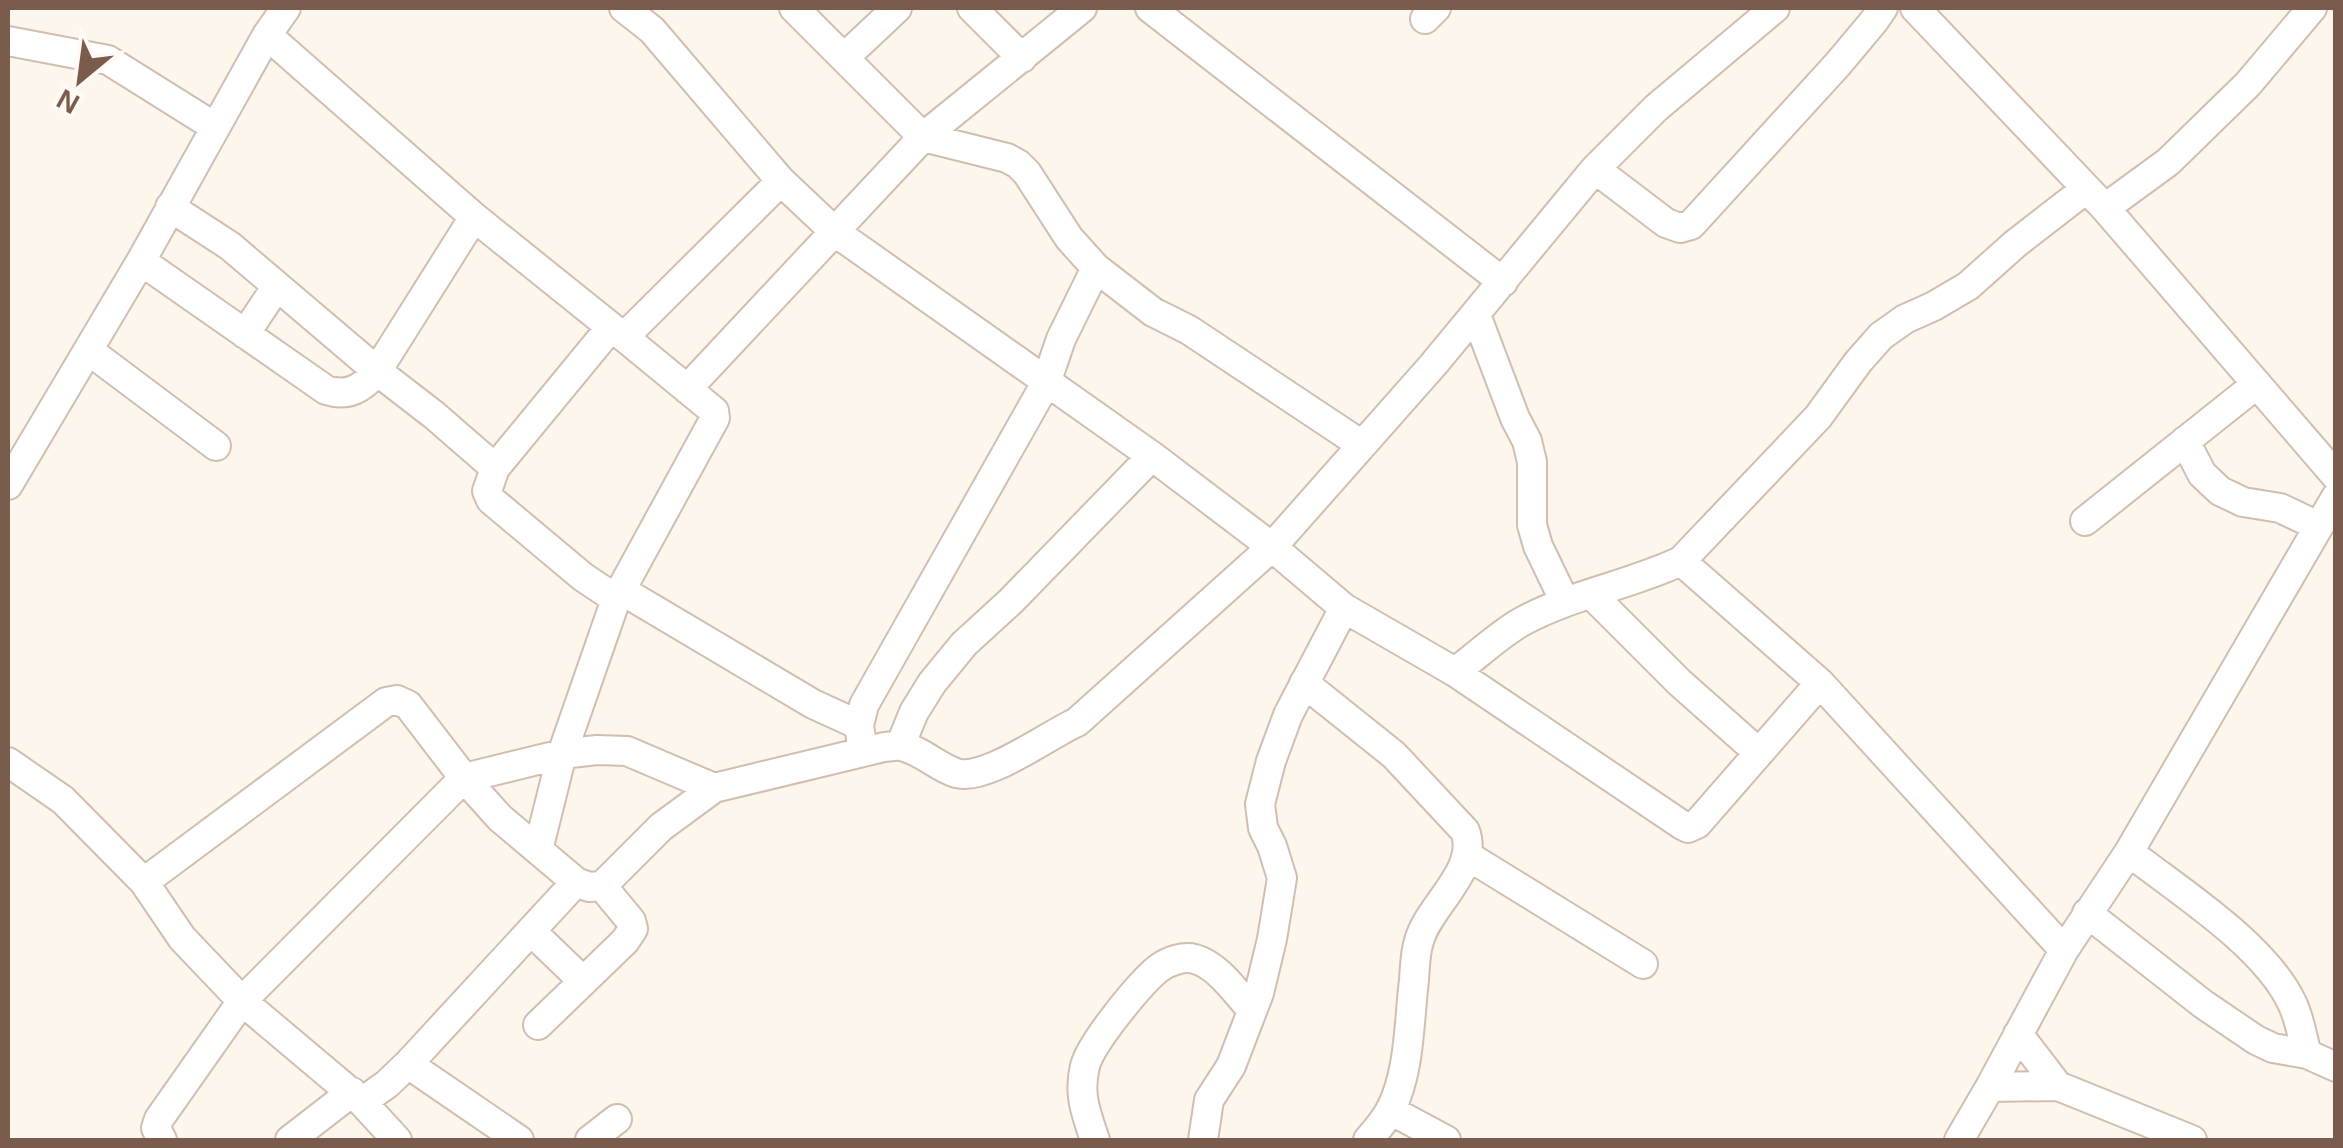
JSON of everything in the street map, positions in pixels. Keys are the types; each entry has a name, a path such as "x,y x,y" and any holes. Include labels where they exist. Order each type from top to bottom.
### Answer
{"street":[{"path":"8,485 286,8"},
{"path":"624,8 652,30 781,182 835,232 1152,456 1272,547 1344,608 1455,672 1688,828 1697,824 1820,684"},
{"path":"794,8 923,137 1018,164 1069,238 1096,268 1153,312 1189,330 1362,445"},
{"path":"844,58 897,8"},
{"path":"972,8 1022,58"},
{"path":"687,388 923,137 1082,8"},
{"path":"1150,8 1503,282"},
{"path":"781,182 617,332 495,468 486,491 491,500 583,577 813,704 861,739 900,746 961,775 978,774 1077,722 1272,547 1476,315 1595,169 1656,108 1775,8"},
{"path":"1595,169 1666,224 1680,228 1691,225 1838,64 1883,8"},
{"path":"1914,8 2096,198 2336,476"},
{"path":"1455,672 1520,622 1681,561 1818,417 1881,336 1968,286 2015,244 2168,162 2248,84 2312,8"},
{"path":"268,35 474,217 714,411 715,418 618,595 562,754 538,850"},
{"path":"8,40 108,60 215,128"},
{"path":"170,207 230,246 495,468"},
{"path":"140,260 326,390 350,393 377,371 474,217"},
{"path":"861,739 860,716 871,692 1046,382 1054,356 1096,268"},
{"path":"245,334 277,286"},
{"path":"1476,315 1527,442 1532,462 1532,525 1538,546 1578,598 1760,753"},
{"path":"88,350 216,446"},
{"path":"2085,521 2257,384"},
{"path":"2185,442 2202,474 2220,491 2243,502 2280,508 2318,526"},
{"path":"900,746 932,683 964,644 1011,602 1152,456"},
{"path":"1959,1140 2064,950 2129,852 2336,496"},
{"path":"1681,561 1820,684 2064,950"},
{"path":"1203,1140 1209,1100 1231,1066 1259,993 1272,939 1282,878 1263,828 1260,804 1271,761 1304,683 1344,608"},
{"path":"1304,683 1394,755 1466,831 1470,843 1468,856 1418,940 1404,1065 1390,1110 1368,1140"},
{"path":"144,882 386,702 397,700 408,705 500,818 538,850 589,884 631,921 633,929 625,942 538,1025"},
{"path":"290,1140 362,1113 531,931 714,788 861,739"},
{"path":"162,1140 156,1128 159,1120 242,1001 464,778 562,754 627,751 714,788"},
{"path":"8,762 63,800 144,882 182,938 242,1001 396,1140"},
{"path":"2129,852 2264,961 2292,1000 2308,1054"},
{"path":"1468,856 1643,964"},
{"path":"2088,913 2232,1025 2274,1048 2308,1054 2336,1067"},
{"path":"531,931 583,981"},
{"path":"1095,1140 1081,1096 1085,1064 1093,1046 1162,966 1181,958 1213,968 1252,1010"},
{"path":"2018,1034 2058,1086"},
{"path":"408,1064 519,1140"},
{"path":"1990,1087 2058,1086 2192,1140"},
{"path":"1390,1110 1446,1140"},
{"path":"590,1140 617,1119"}]}
